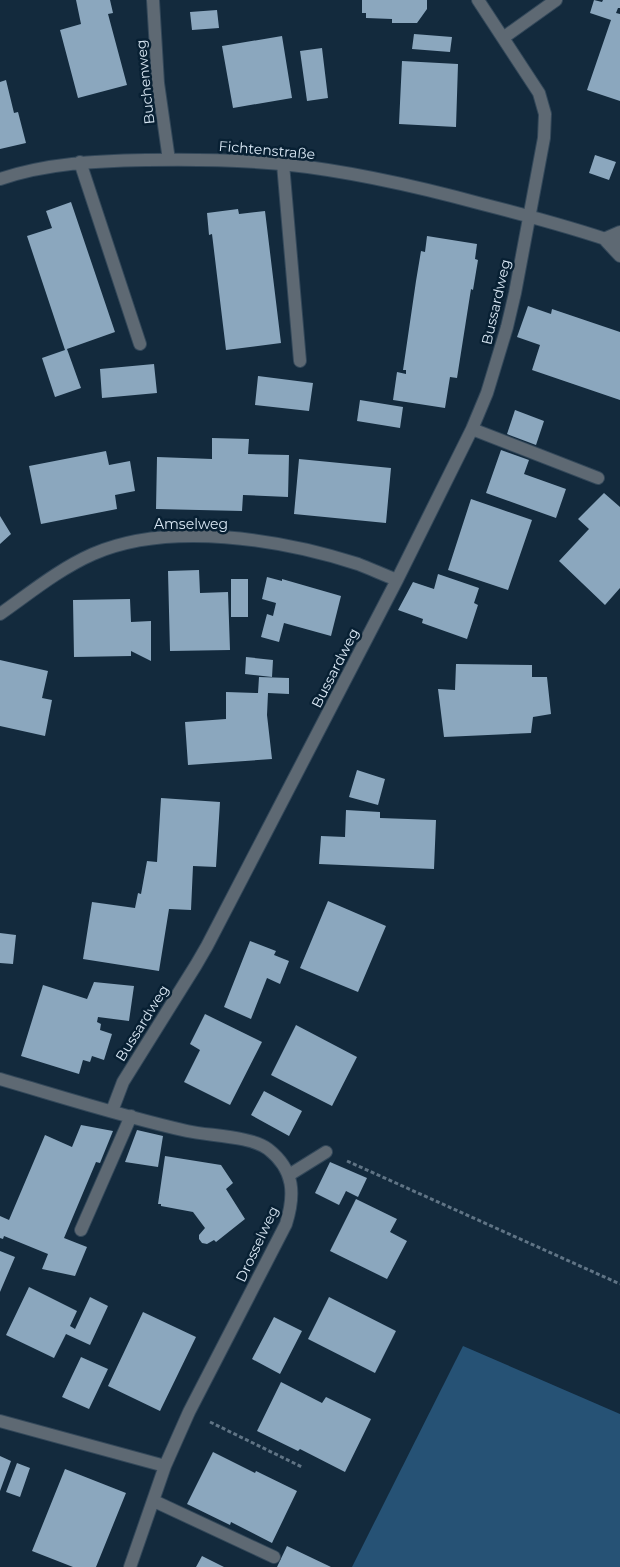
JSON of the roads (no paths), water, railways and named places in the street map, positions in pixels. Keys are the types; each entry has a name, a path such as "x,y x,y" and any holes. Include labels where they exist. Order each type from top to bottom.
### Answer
{"street":[{"name":"Buchenweg","path":"154,0 158,84 169,160"},
{"name":"Bussardweg","path":"112,1111 123,1082 204,952 397,580 472,429 490,384 507,327 544,138 545,114 539,93 478,0"},
{"path":"504,38 556,0"},
{"name":"Fichtenstraße","path":"0,179 18,173 80,162 169,160 283,164 356,175 429,190 572,228 620,244"},
{"path":"80,162 140,344"},
{"path":"283,164 300,361"},
{"path":"620,232 604,239 620,256"},
{"path":"472,429 598,478"},
{"name":"Amselweg","path":"0,614 51,578 93,554 134,541 166,537 216,536 268,542 358,564 397,580"},
{"path":"0,1079 189,1132 246,1141 266,1148 279,1160 289,1175 326,1152"},
{"path":"81,1230 131,1116"},
{"name":"Drosselweg","path":"130,1567 165,1466 189,1412 286,1224 292,1205 289,1175"},
{"path":"0,1421 165,1466"},
{"path":"154,1502 274,1558"}]}
